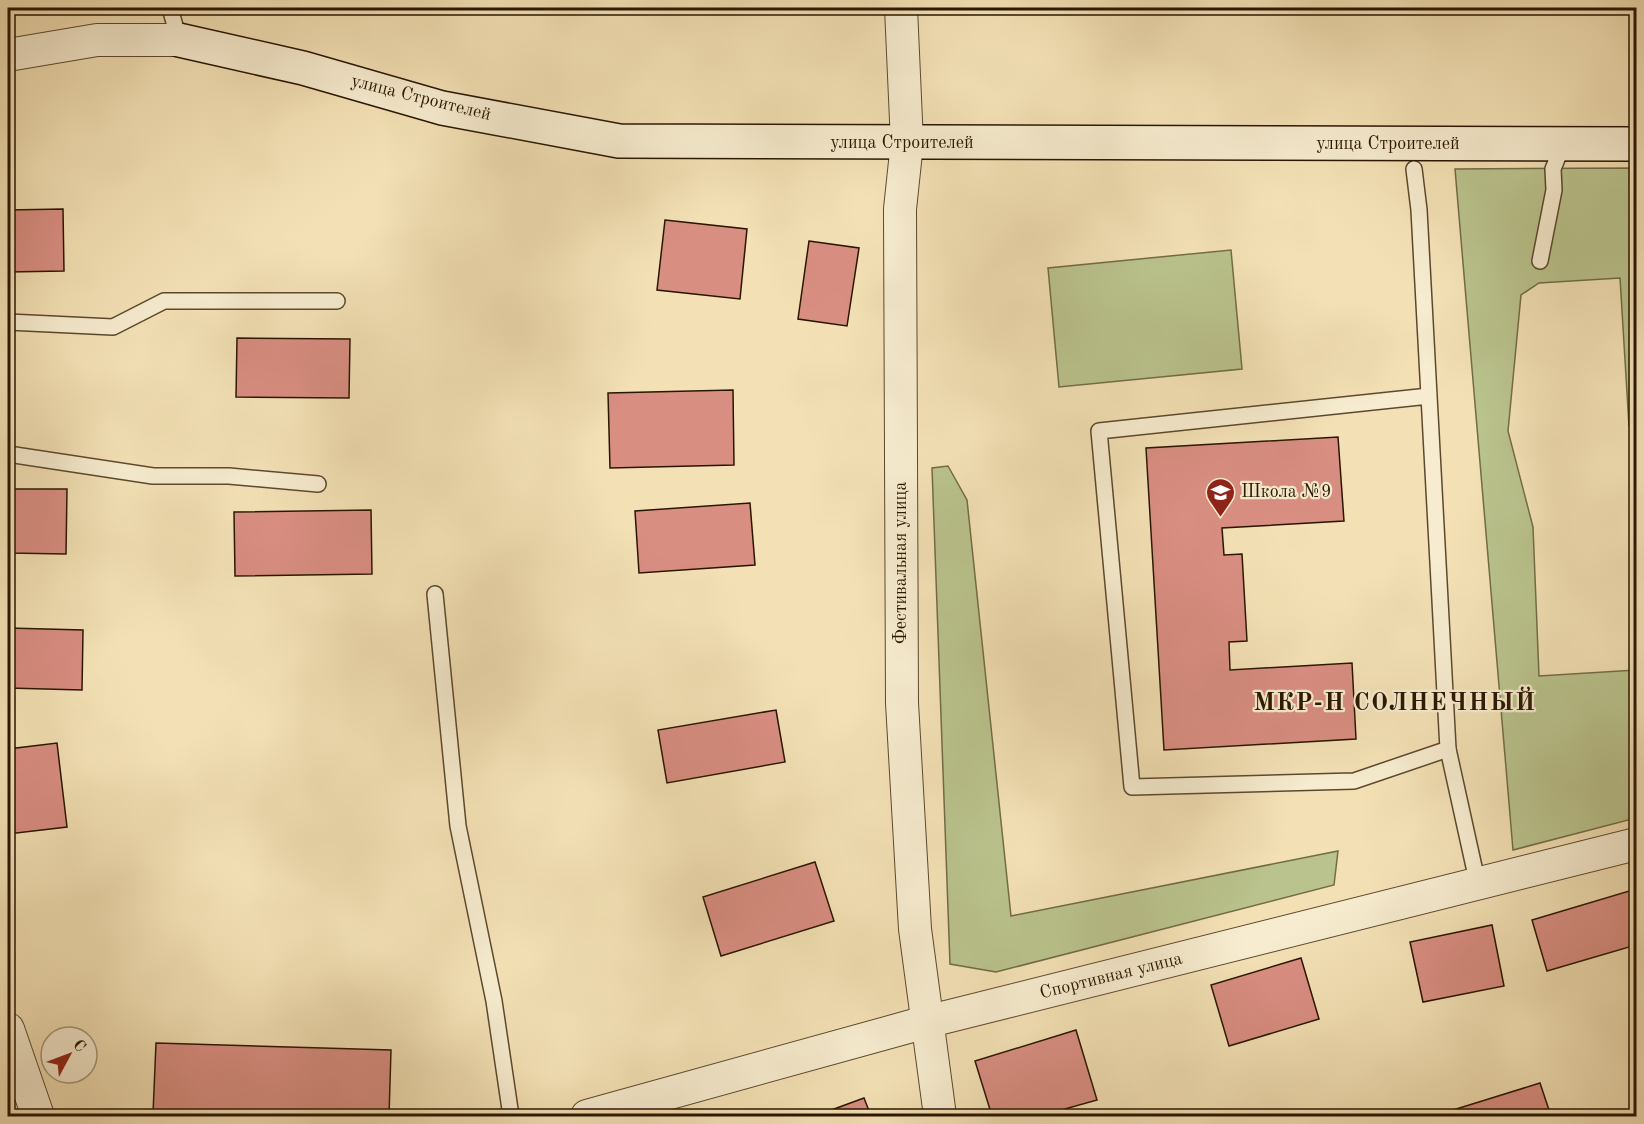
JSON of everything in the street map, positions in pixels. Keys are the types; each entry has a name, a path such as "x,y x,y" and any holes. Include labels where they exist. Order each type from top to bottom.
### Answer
{"street":[{"name":"Фестивальная улица","path":"901,8 907,143 900,209 902,703 915,929 940,1116"},
{"path":"8,56 97,40 179,40"},
{"name":"улица Строителей","path":"179,40 303,68 442,108 620,141 1636,144"},
{"name":"Спортивная улица","path":"587,1116 926,1022 1636,844"},
{"path":"8,1029 38,1116"}],"lane":[{"path":"170,8 179,40"},
{"path":"1540,261 1554,190 1553,169 1563,144"},
{"path":"1414,169 1448,749 1478,885"},
{"path":"8,322 113,327 164,301 337,301"},
{"path":"1429,396 1099,431 1132,787 1354,781 1448,749"},
{"path":"8,454 153,476 229,476 318,484"},
{"path":"435,594 458,826 494,1001 511,1116"}],"green space":[{"path":"1636,168 1636,423 1629,426 1620,278 1539,283 1521,295 1508,431 1533,527 1539,676 1636,670 1636,818 1513,850 1455,169"},
{"path":"1231,250 1242,369 1059,387 1048,268"},
{"path":"948,466 967,500 1011,916 1338,851 1334,885 996,972 950,964 932,468"}],"building":[{"path":"63,209 64,271 8,272 8,210"},
{"path":"665,220 747,229 740,299 657,290"},
{"path":"809,241 859,248 847,326 798,319"},
{"path":"237,338 350,339 349,398 236,397"},
{"path":"733,390 734,465 610,468 608,393"},
{"path":"1338,437 1344,521 1222,528 1224,555 1242,554 1247,641 1229,642 1230,670 1352,663 1356,739 1164,750 1146,448"},
{"path":"8,489 67,489 66,554 8,553"},
{"path":"750,503 755,565 639,573 635,511"},
{"path":"371,510 372,574 235,576 234,512"},
{"path":"8,628 83,630 82,690 8,688"},
{"path":"776,710 785,762 667,783 658,730"},
{"path":"57,743 67,827 8,834 8,749"},
{"path":"815,862 834,921 721,956 703,897"},
{"path":"1636,889 1636,945 1547,971 1532,920"},
{"path":"1492,925 1504,986 1423,1002 1410,942"},
{"path":"1301,958 1319,1019 1229,1046 1211,985"},
{"path":"1076,1030 1097,1100 1040,1116 992,1116 975,1061"},
{"path":"156,1043 391,1050 389,1116 153,1114"},
{"path":"1540,1083 1551,1116 1455,1116 1453,1110"},
{"path":"864,1098 871,1116 815,1116"}],"place":[{"name":"Школа №9","path":"1220,518"}],"district":[{"name":"МКР-Н СОЛНЕЧНЫЙ","path":"1395,704"}]}
